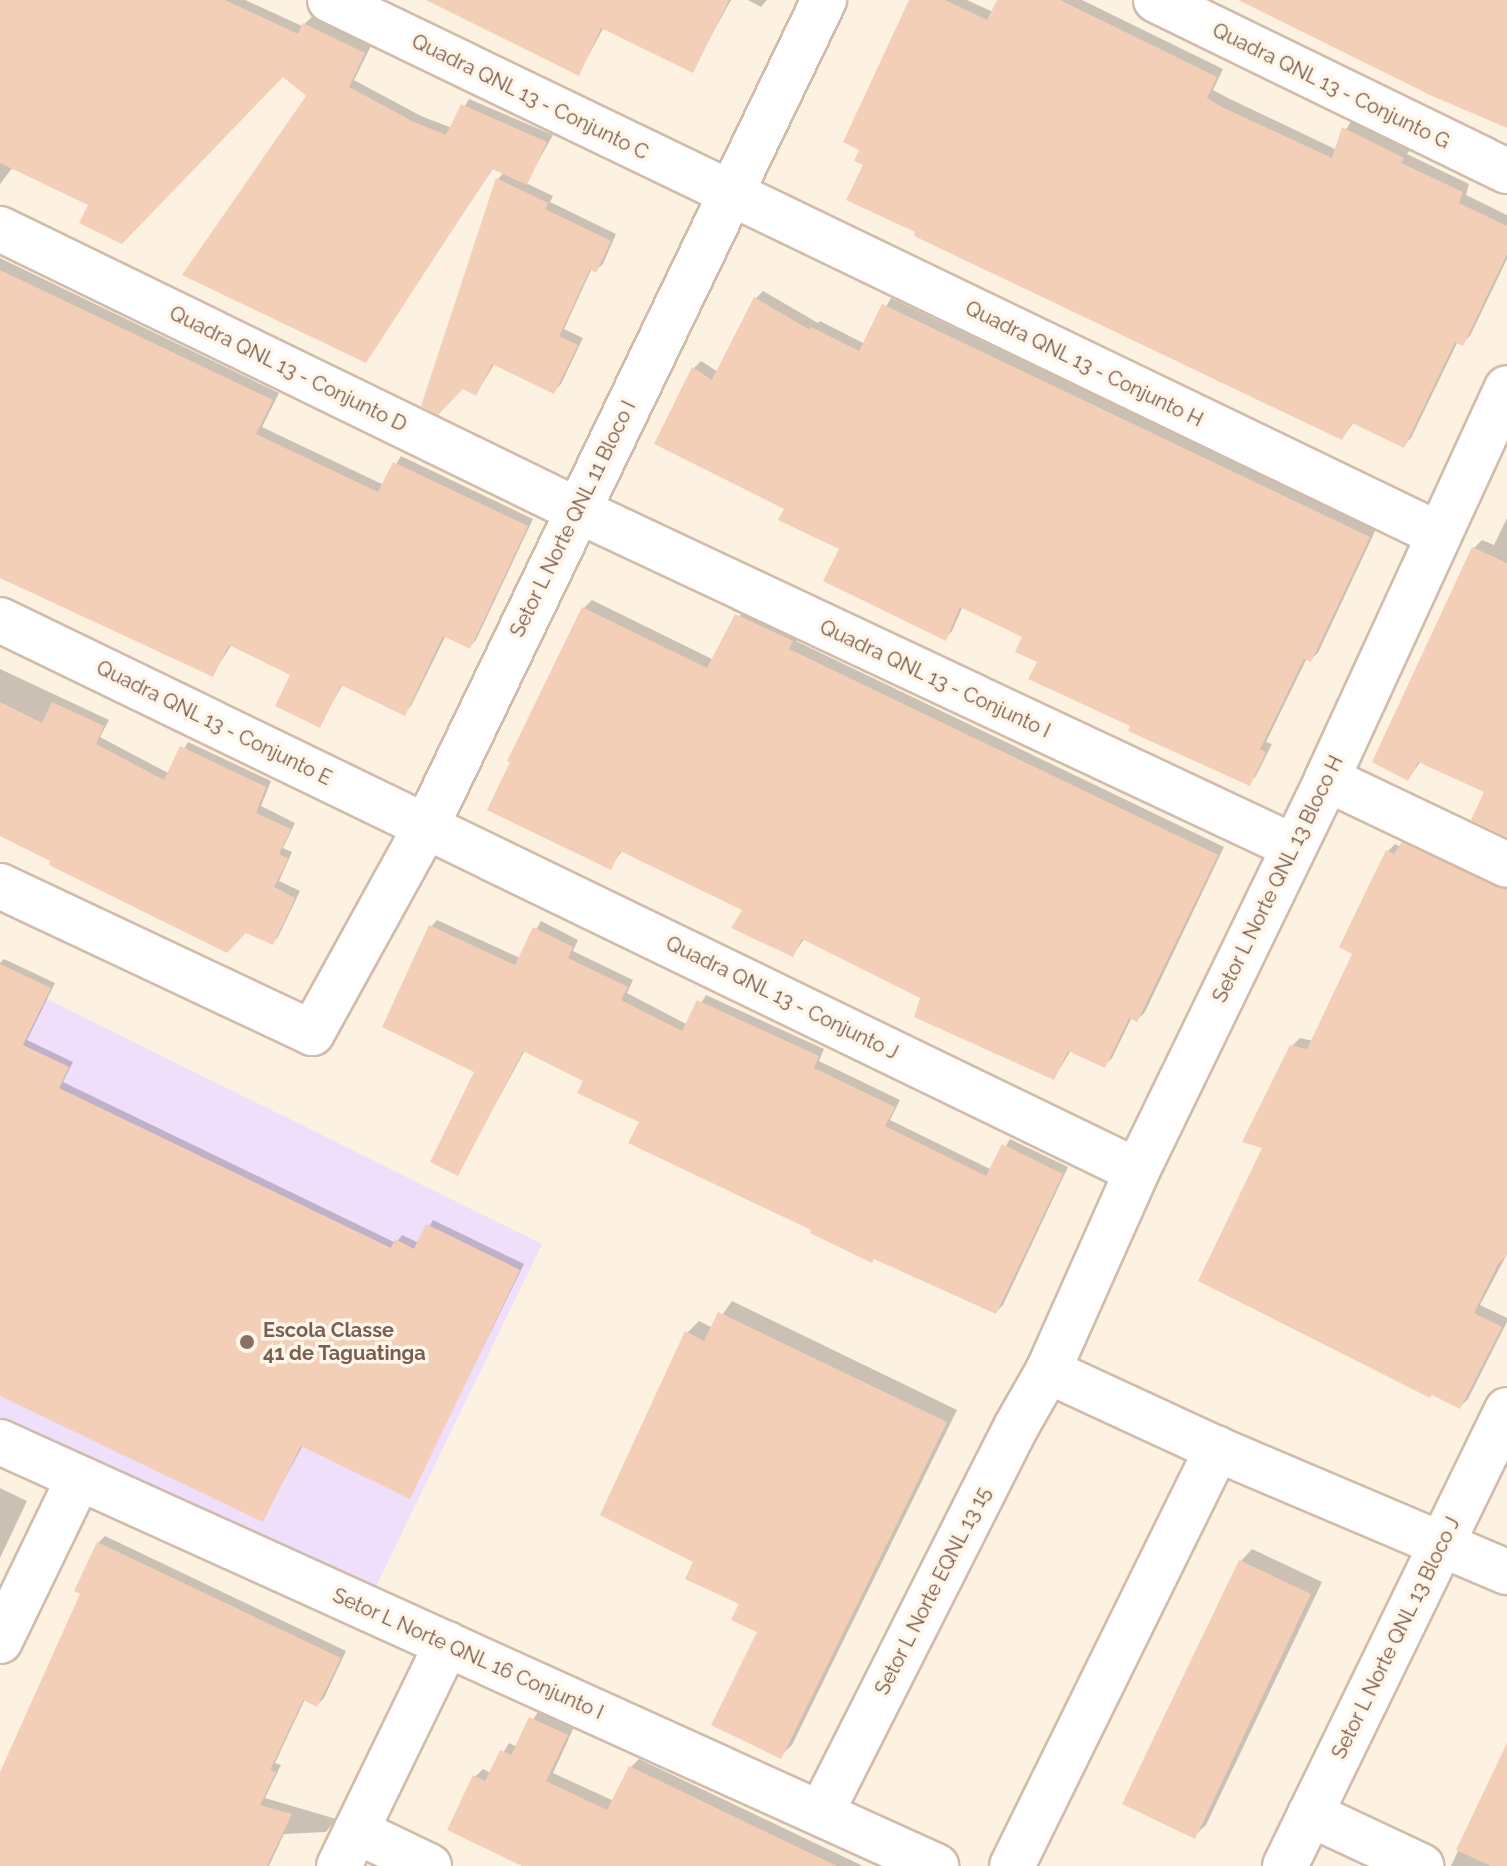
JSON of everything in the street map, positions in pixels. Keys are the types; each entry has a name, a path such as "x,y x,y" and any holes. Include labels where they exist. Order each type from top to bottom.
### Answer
{"street":[{"name":"Quadra QNL 13 - Conjunto C","path":"330,0 729,194"},
{"name":"Setor L Norte QNL 11 Bloco I","path":"0,886 312,1033 427,825 824,0"},
{"name":"Quadra QNL 13 - Conjunto G","path":"1156,0 1507,171"},
{"name":"Quadra QNL 13 - Conjunto H","path":"729,194 1438,534"},
{"name":"Quadra QNL 13 - Conjunto D","path":"0,229 577,510"},
{"name":"Setor L Norte QNL 13 Bloco H","path":"1048,1371 1137,1171 1327,779 1507,388"},
{"name":"Quadra QNL 13 - Conjunto I","path":"577,510 1294,847"},
{"name":"Quadra QNL 13 - Conjunto E","path":"0,620 427,825"},
{"path":"1327,779 1507,865"},
{"name":"Quadra QNL 13 - Conjunto J","path":"427,825 1137,1171"},
{"path":"1048,1371 1217,1449 1507,1572"},
{"name":"Setor L Norte EQNL 13 15","path":"821,1813 1016,1427 1048,1371"},
{"name":"Setor L Norte QNL 13 Bloco J","path":"1285,1866 1507,1410"},
{"name":"Setor L Norte QNL 16 Conjunto I","path":"0,1442 78,1480 936,1866"},
{"path":"1012,1866 1217,1449"},
{"path":"0,1641 78,1480"},
{"path":"429,1866 347,1848 447,1644"},
{"path":"1310,1814 1421,1866"}],"shaded area":[{"name":"Escola Classe 41 de Taguatinga","path":"0,976 542,1244 364,1611 0,1440"}],"building":[{"path":"0,0 225,0 298,34 303,23 365,53 349,87 414,122 446,135 461,104 547,142 527,185 492,169 366,363 182,275 306,96 283,77 122,244 79,223 88,205 0,163"},
{"path":"426,0 729,0 693,73 601,28 579,76"},
{"path":"909,0 945,0 987,20 997,0 1060,0 1217,77 1207,98 1222,107 1332,158 1342,127 1404,158 1401,163 1463,192 1459,203 1507,226 1507,254 1463,346 1455,342 1404,448 1352,423 1342,440 914,236 915,232 846,200 863,165 854,161 859,150 843,142"},
{"path":"1238,0 1507,0 1507,128 1432,96"},
{"path":"496,178 548,203 545,209 611,241 596,273 590,269 559,336 578,345 554,394 492,364 476,396 463,389 438,415 421,406"},
{"path":"0,270 273,400 256,434 378,492 393,462 528,526 470,649 443,636 405,716 341,685 320,728 275,706 290,675 229,645 213,677 0,578"},
{"path":"754,297 810,330 811,327 859,351 882,304 1370,537 1311,662 1304,659 1260,749 1266,752 1250,786 1128,731 1130,726 1028,679 1037,662 1015,652 1022,637 960,607 946,641 823,581 839,549 778,520 784,509 654,444 692,367 712,380"},
{"path":"1472,547 1507,563 1507,837 1471,820 1484,792 1418,762 1408,781 1372,762"},
{"path":"582,607 707,668 735,614 793,641 789,649 1218,855 1137,1022 1129,1018 1105,1068 1068,1051 1054,1080 914,1017 920,998 802,939 793,957 731,928 742,910 620,851 611,870 487,810 510,762 507,761"},
{"path":"0,702 42,723 52,702 104,726 96,744 164,780 180,746 266,787 256,813 291,829 279,854 288,859 274,887 295,898 273,945 246,933 227,953 49,865 50,861 0,836"},
{"path":"1402,842 1507,890 1507,1255 1498,1264 1474,1313 1502,1327 1460,1409 1432,1395 1430,1398 1198,1281 1262,1148 1242,1142 1290,1045 1307,1049 1352,954 1339,947 1386,850 1394,854"},
{"path":"429,925 515,965 533,927 573,947 568,958 628,987 621,1000 682,1031 697,1000 819,1056 814,1068 895,1107 885,1126 986,1176 1002,1144 1063,1174 996,1314 874,1259 872,1263 810,1233 811,1230 628,1143 639,1122 577,1093 583,1081 523,1051 458,1176 430,1162 474,1072 382,1027"},
{"name":"Escola Classe 41 de Taguatinga","path":"0,964 51,988 23,1045 69,1067 59,1088 391,1248 395,1239 414,1249 426,1224 520,1270 410,1499 301,1446 263,1522 0,1396"},
{"path":"718,1312 947,1422 781,1759 711,1725 757,1632 731,1620 739,1604 685,1579 693,1562 600,1515 685,1331 704,1341"},
{"path":"97,1542 341,1658 317,1707 303,1700 270,1770 276,1772 260,1805 292,1814 267,1866 0,1866 0,1772 80,1594 74,1591"},
{"path":"1239,1560 1311,1594 1195,1839 1122,1804"},
{"path":"529,1717 568,1735 546,1781 607,1810 629,1766 837,1866 522,1866 447,1830 473,1775 485,1781 500,1750 511,1755"},
{"path":"1507,1743 1507,1866 1491,1866 1456,1850"}],"place":[{"name":"Escola Classe 41 de Taguatinga","path":"247,1342"}]}
